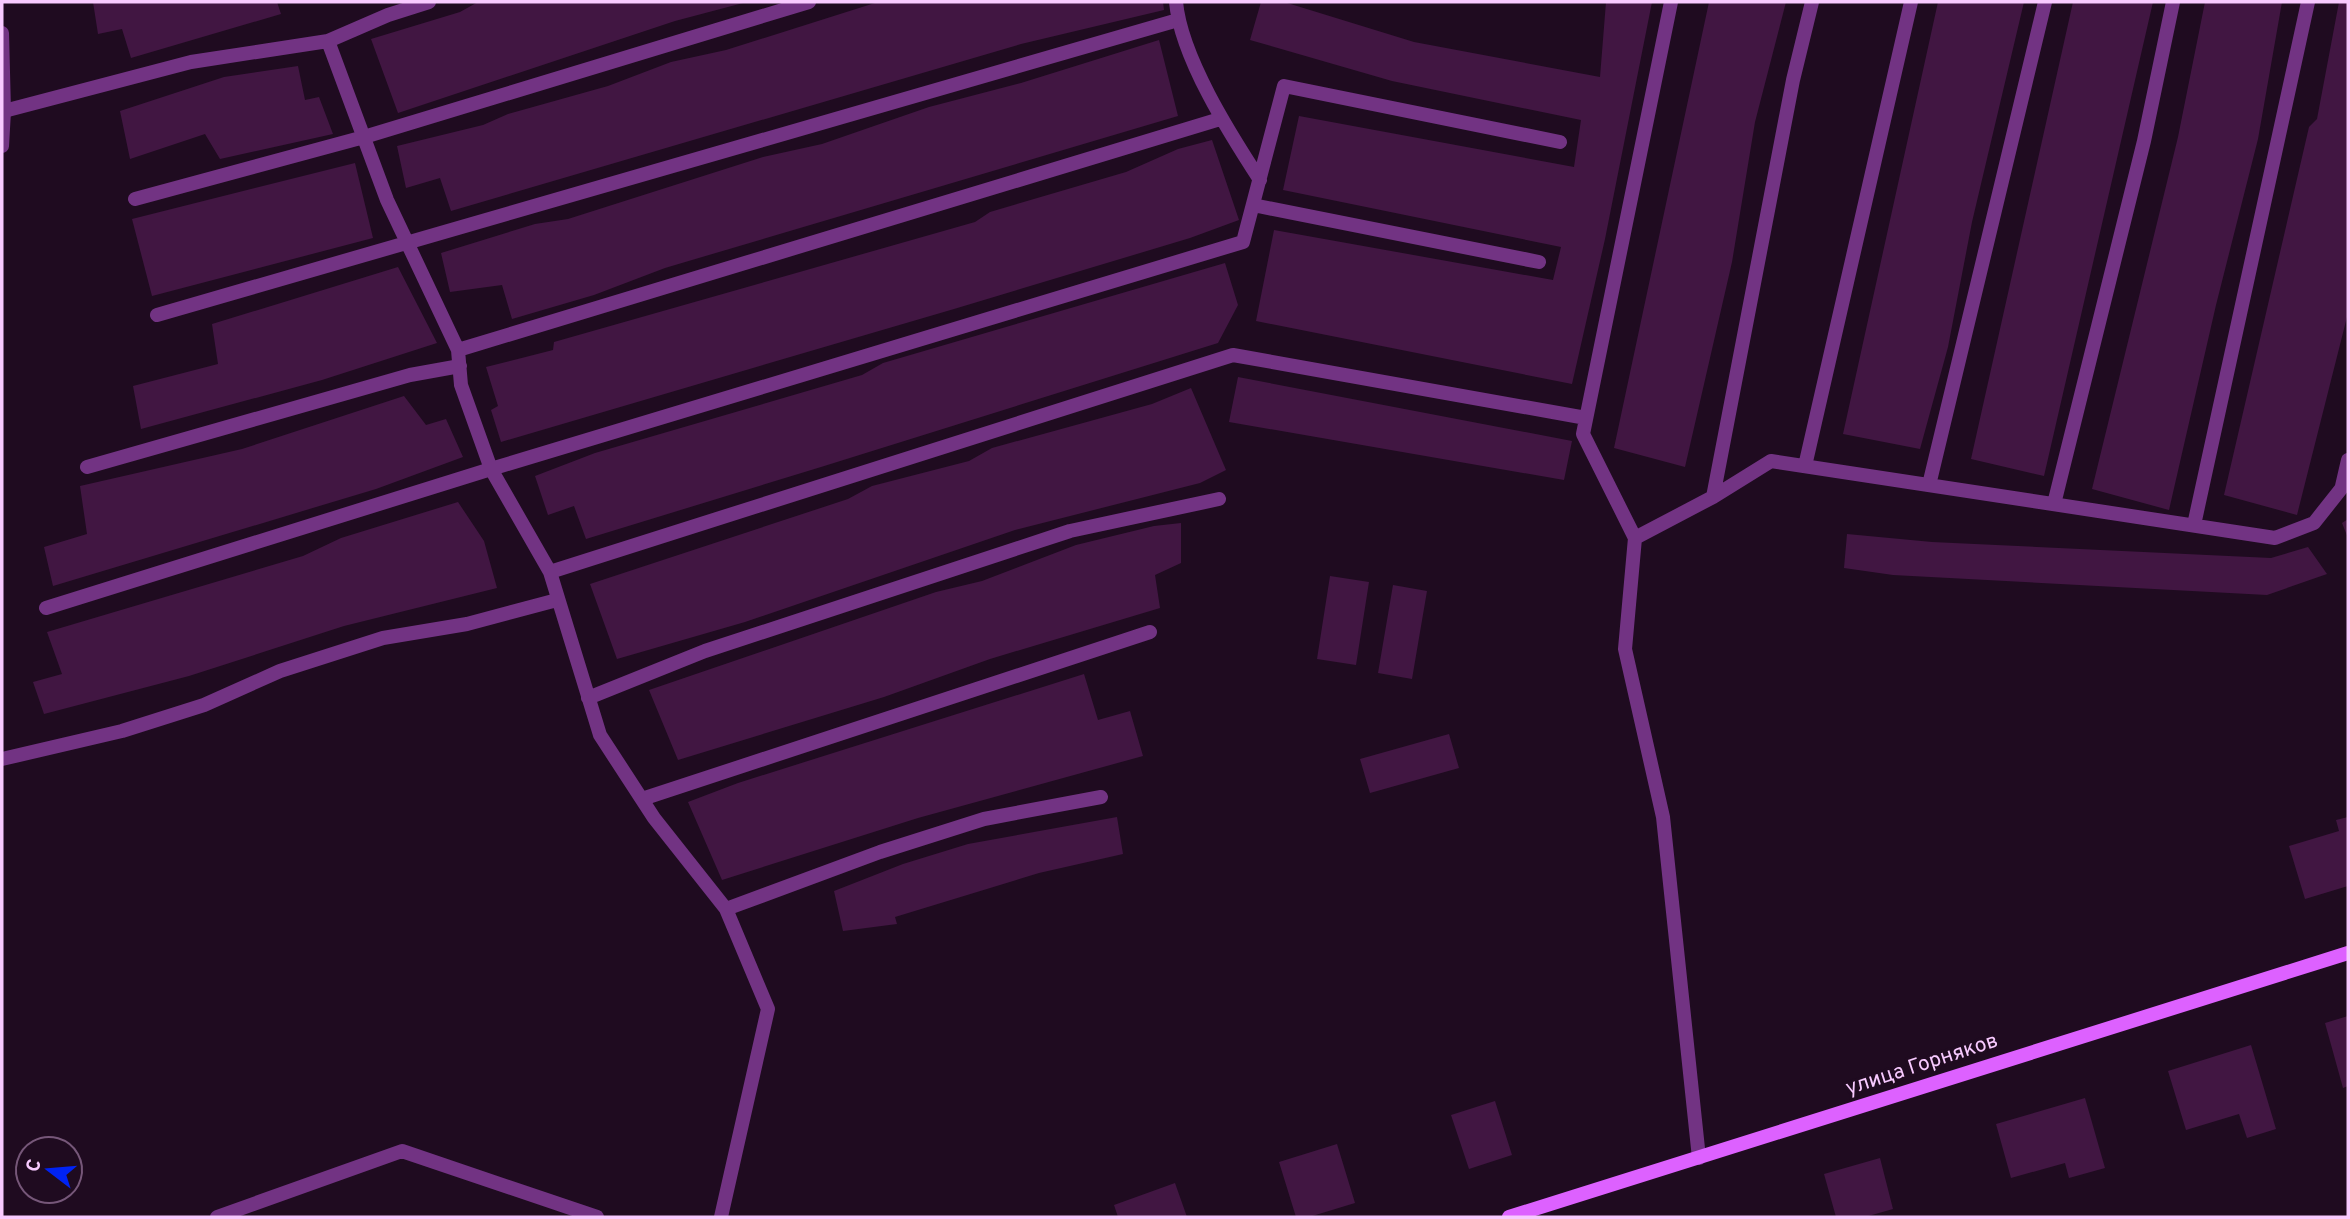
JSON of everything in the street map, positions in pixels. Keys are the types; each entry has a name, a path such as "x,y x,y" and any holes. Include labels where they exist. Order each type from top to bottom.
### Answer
{"street":[{"path":"4,111 191,62 328,41 388,15 429,2"},
{"path":"135,198 364,137 809,2"},
{"path":"1176,2 1178,20 1220,119 1259,180"},
{"path":"1671,2 1583,434 1635,538 1625,649 1663,817 1699,1158"},
{"path":"1713,497 1793,80 1812,2"},
{"path":"1805,466 1911,2"},
{"path":"1929,485 2045,2"},
{"path":"2054,504 2144,141 2173,2"},
{"path":"2194,525 2308,2"},
{"path":"157,316 1178,20"},
{"path":"2,33 2,146"},
{"path":"328,41 387,200 458,350 461,385 491,469 550,572 600,735 642,799 726,909 768,1009 721,1217"},
{"path":"46,608 491,469 1243,242 1284,86 1560,142"},
{"path":"458,350 1220,119"},
{"path":"1253,205 1539,262"},
{"path":"550,572 1233,355 1586,418"},
{"path":"87,467 410,375 460,366"},
{"path":"1635,538 1713,497 1771,461 2274,538 2314,523 2345,484 2348,460"},
{"path":"588,698 705,651 1070,531 1219,499"},
{"path":"2,759 145,724 204,705 280,671 383,638 467,624 557,600"},
{"path":"642,799 1150,632"},
{"path":"726,909 880,852 984,819 1101,797"},
{"name":"улица Горняков","path":"1508,1217 1539,1213 1699,1158 2348,953"},
{"path":"217,1217 402,1151 597,1217"}],"building":[{"path":"93,2 277,2 281,14 131,58 122,29 98,34"},
{"path":"478,2 743,3 675,21 398,113 371,39 460,12"},
{"path":"878,2 1163,2 1164,10 1021,44 451,211 440,178 406,188 397,146 483,125 508,114 608,86 671,62 726,50"},
{"path":"1261,2 1284,2 1414,42 1600,77 1606,2 1652,2 1605,239 1572,384 1256,321 1274,230 1553,280 1561,247 1283,190 1299,116 1574,167 1581,120 1392,81 1250,40"},
{"path":"1709,2 1786,2 1755,122 1732,262 1685,467 1614,448"},
{"path":"1938,2 2024,2 1972,222 1948,347 1920,449 1843,434"},
{"path":"2073,2 2153,2 2044,476 1971,459"},
{"path":"2205,2 2282,2 2258,139 2216,305 2169,510 2092,489 2178,137"},
{"path":"2339,2 2348,2 2348,313 2297,515 2224,495 2309,127 2317,119"},
{"path":"1159,40 1178,116 665,268 594,295 512,319 502,285 450,292 441,253 535,224 568,219 763,157 822,144 929,107 1021,83"},
{"path":"298,66 305,100 319,97 333,134 220,159 205,134 130,159 120,111 224,77"},
{"path":"1212,140 1239,220 1190,238 954,309 501,442 491,410 498,406 486,367 553,350 554,342 975,222 990,212 1126,172 1178,149"},
{"path":"355,163 373,238 152,296 132,219"},
{"path":"1225,263 1238,305 1218,343 586,539 574,506 548,515 535,476 595,453 862,375 883,363"},
{"path":"398,267 437,343 322,380 141,429 133,386 218,364 212,324"},
{"path":"1238,377 1572,441 1564,480 1229,422"},
{"path":"1191,388 1226,470 1200,483 1015,530 745,622 617,659 590,584 848,499 872,486 969,461 992,448 1152,404"},
{"path":"404,396 426,425 446,419 463,457 376,489 53,586 44,547 87,534 80,486 242,449"},
{"path":"458,502 484,541 497,588 344,626 189,676 44,714 33,682 62,674 47,632 303,556 341,538"},
{"path":"2348,519 2348,538 2342,523"},
{"path":"1181,523 1181,563 1155,575 1160,608 990,659 884,697 678,760 649,690 936,592 982,581 1076,545 1154,526"},
{"path":"1847,534 1932,542 2271,558 2308,547 2327,574 2267,595 1893,575 1844,568"},
{"path":"1330,576 1369,582 1356,665 1317,659"},
{"path":"1393,585 1427,591 1412,679 1378,673"},
{"path":"1084,674 1098,720 1130,711 1143,756 918,818 722,880 688,802 738,783"},
{"path":"1449,734 1459,768 1370,793 1360,759"},
{"path":"1117,817 1123,854 1039,873 895,917 897,924 843,931 834,891 903,864 968,844"},
{"path":"2348,817 2348,886 2305,899 2289,846 2339,831 2336,820"},
{"path":"2348,1016 2348,1086 2343,1088 2325,1023"},
{"path":"2251,1045 2276,1129 2247,1138 2239,1114 2186,1130 2168,1071"},
{"path":"2085,1098 2105,1168 2069,1178 2065,1163 2011,1178 1996,1124"},
{"path":"1495,1101 1512,1155 1469,1169 1451,1115"},
{"path":"1337,1144 1355,1203 1309,1217 1296,1217 1279,1162"},
{"path":"1880,1158 1893,1209 1865,1217 1836,1217 1824,1174"},
{"path":"1175,1183 1187,1217 1118,1217 1114,1205"}]}
